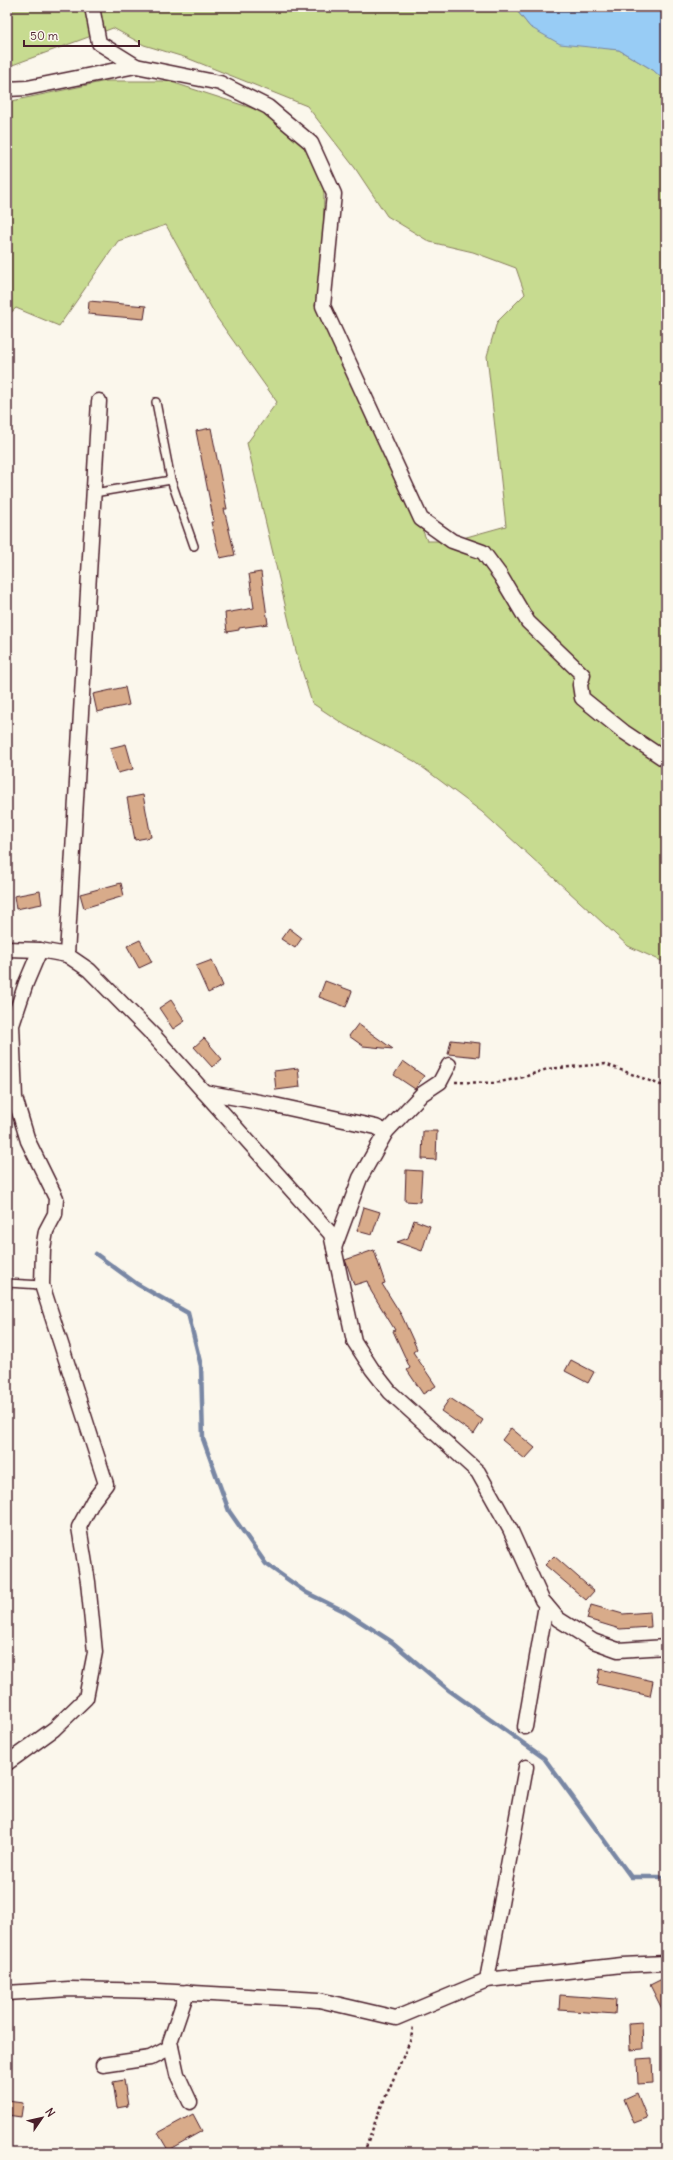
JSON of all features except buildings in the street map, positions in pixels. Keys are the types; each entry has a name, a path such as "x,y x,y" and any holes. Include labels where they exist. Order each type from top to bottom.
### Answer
{"street":[{"path":"92,7 99,43 136,66 220,83 268,107 311,143 334,194 323,306 421,519 452,541 483,552 500,575 528,622 583,675 580,685 582,698 624,732 666,760"},
{"path":"7,89 27,88 136,66"},
{"path":"67,955 99,401"},
{"path":"7,949 40,950 67,955 89,970 155,1036 331,1234 354,1341 372,1369 390,1392 478,1472 504,1517 527,1570 546,1605 558,1619 593,1641 618,1650 666,1647"},
{"path":"7,1763 54,1730 86,1698 95,1652 88,1582 79,1527 93,1501 106,1484 42,1285 43,1249 46,1231 55,1214 56,1198 28,1141 15,1098 12,1025 26,983 40,950"},
{"path":"334,1248 360,1178 386,1132 422,1094 440,1082 449,1065"},
{"path":"204,1092 270,1104 376,1127 386,1132"},
{"path":"525,1727 546,1605"},
{"path":"487,1980 526,1767"},
{"path":"7,1993 69,1989 186,1992 319,2000 396,2018 487,1980 622,1965 666,1963"},
{"path":"186,1992 170,2042 177,2074 190,2102"},
{"path":"103,2065 150,2058 171,2047"}],"lane":[{"path":"156,402 171,480 194,546"},
{"path":"94,493 171,480"},
{"path":"7,1283 42,1285"}],"path":[{"path":"440,1082 494,1083 524,1077 547,1069 605,1064 666,1087"},
{"path":"364,2153 378,2114 411,2039 415,2010"}],"green space":[{"path":"7,7 514,7 530,27 591,46 619,50 653,70 666,82 666,963 628,946 482,812 414,761 345,725 312,703 296,651 247,443 277,402 217,318 166,225 118,241 59,326 16,308 7,316 7,102 106,81 168,81 267,113 303,143 324,189 323,267 315,306 389,449 427,541 452,541 506,526 487,356 497,322 525,294 516,268 473,252 430,242 387,216 355,168 307,106 187,58 144,45 113,28 7,67"}],"water":[{"path":"514,7 666,7 666,82 653,70 619,50 560,44 530,27"}],"waterway":[{"path":"96,1254 137,1284 188,1313 201,1366 203,1439 229,1511 266,1564 307,1593 344,1611 392,1642 450,1691 544,1758 631,1877 666,1877"}]}
